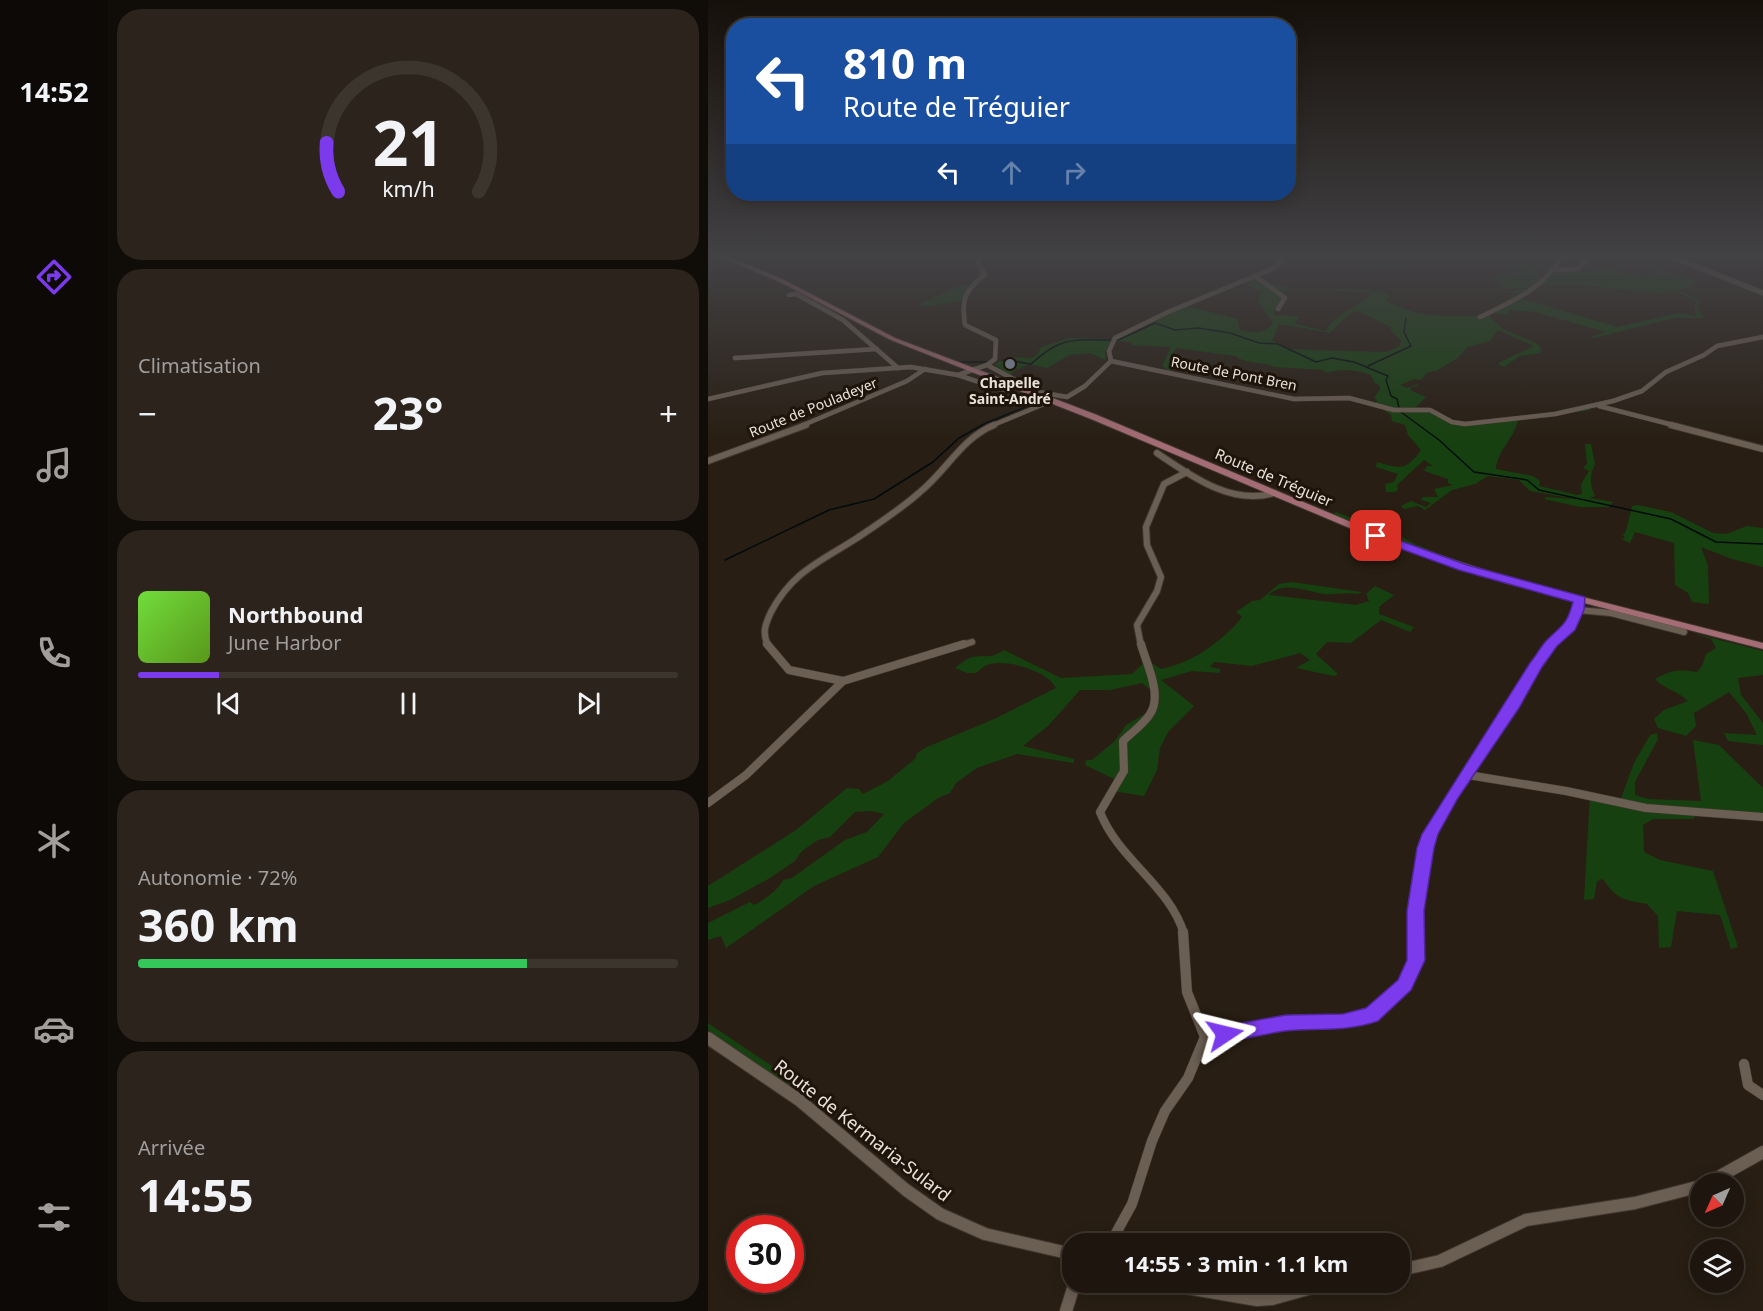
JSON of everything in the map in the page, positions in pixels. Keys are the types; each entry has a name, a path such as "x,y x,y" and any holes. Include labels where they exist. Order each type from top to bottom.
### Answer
{"main road":[{"name":"Route de Tréguier","path":"854,319 892,339 1003,380 1416,551 1484,574 1763,646"}],"street":[{"path":"841,319 898,368"},
{"path":"958,375 987,365 995,358 996,340 964,324 964,319"},
{"path":"987,365 1003,380 1064,398 1111,362 1109,351 1116,337 1142,328 1155,319"},
{"name":"Route de Pont Bren","path":"1111,362 1226,382 1294,399 1355,399 1394,410 1430,410 1455,423 1465,424 1555,414 1597,405 1642,391 1666,372 1704,356 1717,346 1763,337"},
{"path":"735,358 877,350"},
{"path":"708,399 822,373 898,368 925,369 958,375 1044,404 987,426 972,435 932,482 910,502 800,573 783,591 765,624 764,640 785,668 843,681"},
{"name":"Route de Pouladeyer","path":"708,461 832,415 907,381 925,369"},
{"path":"1597,405 1763,448"},
{"path":"1157,453 1207,484 1242,495 1264,497 1274,493"},
{"path":"1116,1233 1132,1204 1152,1141 1165,1112 1188,1078 1205,1037 1191,1008 1187,992 1185,938 1178,914 1107,830 1100,812 1124,771 1123,741 1151,713 1154,707 1152,682 1144,661 1137,625 1157,591 1161,576 1147,545 1146,527 1164,484 1187,472"},
{"path":"1205,1037 1286,1023 1343,1022 1371,1015 1384,1006 1405,985 1416,960 1416,911 1425,848 1430,834 1452,795 1468,775 1540,659 1552,643 1568,630 1578,610 1580,600"},
{"path":"1578,610 1611,613 1684,632"},
{"path":"708,803 746,775 843,681 972,642"},
{"path":"1468,775 1566,791 1646,808 1763,817"},
{"name":"Route de Kermaria-Sulard","path":"708,1038 779,1083 872,1163 943,1216 989,1235 1062,1251"},
{"path":"1744,1064 1748,1085 1763,1095"},
{"path":"1726,1173 1763,1152"},
{"path":"1410,1268 1440,1261 1526,1220 1635,1203 1690,1189"},
{"path":"1066,1311 1072,1293"},
{"path":"1216,1293 1257,1300 1272,1299 1294,1293"}],"green space":[{"path":"1157,319 1237,319 1240,330 1254,332 1267,329 1273,322 1271,319 1297,319 1295,324 1326,331 1335,319 1344,319 1330,333 1279,324 1272,341 1291,349 1387,352 1400,346 1401,340 1391,331 1391,327 1375,319 1492,319 1503,329 1536,343 1541,348 1541,353 1520,356 1504,367 1500,365 1498,363 1534,346 1498,330 1490,341 1467,347 1458,358 1436,371 1428,372 1421,380 1414,379 1400,385 1407,388 1417,384 1418,386 1411,387 1410,390 1426,397 1415,408 1396,409 1376,403 1377,400 1374,398 1380,389 1379,385 1374,382 1371,375 1360,372 1343,370 1326,373 1323,370 1274,367 1245,361 1236,356 1176,348 1169,361 1173,369 1169,371 1162,366 1171,347 1131,345 1132,342 1117,341 1128,334 1144,330"},
{"path":"1560,319 1591,319 1617,327 1652,319 1669,319 1594,338 1590,337 1606,332"},
{"path":"1070,338 1112,339 1105,352 1106,360 1090,353 1070,355 1047,368 1028,364 1019,369 1013,367 1016,370 1008,376 995,364 1000,361 1027,363 1011,358 1032,358 1041,347"},
{"path":"1576,407 1592,410 1518,420 1499,456 1496,469 1533,476 1540,481 1539,486 1577,495 1582,494 1581,484 1589,471 1583,468 1587,464 1585,444 1591,444 1595,464 1591,483 1595,496 1590,498 1613,502 1609,507 1580,507 1544,499 1546,497 1575,499 1530,491 1519,480 1488,476 1475,484 1452,490 1425,510 1418,506 1404,509 1401,506 1411,501 1426,507 1431,503 1421,500 1423,497 1438,497 1434,489 1453,485 1448,483 1448,479 1424,471 1427,466 1433,466 1424,460 1397,485 1398,490 1386,492 1385,484 1394,482 1398,474 1376,467 1377,462 1398,467 1407,465 1421,450 1408,435 1405,425 1392,421 1391,415 1382,409 1430,411 1456,425 1554,414 1551,412"},
{"path":"1638,505 1671,512 1713,533 1726,534 1747,526 1763,528 1763,567 1732,559 1701,547 1708,565 1709,604 1692,602 1688,593 1675,585 1674,543 1635,532 1630,543 1621,539 1625,538 1623,535 1632,506"},
{"path":"1336,512 1365,523 1378,524 1379,519 1383,520 1402,537 1418,545 1504,575 1502,577 1420,549 1417,545 1402,543 1392,534 1388,536 1333,515"},
{"path":"1291,582 1362,592 1324,594 1296,588 1281,588 1269,595 1356,605 1369,601 1366,594 1375,586 1394,595 1379,607 1379,614 1414,627 1410,632 1381,620 1351,643 1327,642 1316,654 1338,674 1334,676 1296,668 1310,660 1300,653 1252,666 1214,662 1210,667 1220,669 1220,673 1192,671 1161,680 1194,706 1168,732 1160,748 1157,770 1144,796 1118,792 1113,787 1116,780 1085,765 1086,760 1092,760 1115,741 1126,725 1158,706 1157,695 1142,683 1110,690 1080,690 1049,725 1023,746 1074,759 1074,763 1017,754 977,768 956,783 950,793 938,798 904,823 878,857 814,886 726,948 721,936 708,940 708,923 750,902 754,905 762,901 783,880 792,878 845,840 867,832 884,814 871,811 855,812 830,837 818,840 802,851 795,861 770,878 730,900 708,908 708,886 796,830 847,788 859,789 863,794 888,781 916,758 917,753 927,747 994,719 1056,688 1045,676 1036,671 1005,663 986,666 976,673 967,673 955,668 965,660 972,657 992,656 1004,650 1061,678 1132,674 1147,660 1161,669 1184,662 1206,650 1242,617 1236,612 1252,601 1260,600 1279,584"},
{"path":"1692,633 1763,651 1763,675 1738,678 1741,695 1763,723 1763,745 1728,741 1724,733 1757,735 1746,713 1729,692 1694,713 1696,726 1686,736 1658,728 1654,719 1664,710 1688,701 1655,679 1675,671 1697,672 1706,654 1716,648 1711,639"},
{"path":"1657,733 1658,739 1635,782 1635,795 1648,799 1701,801 1693,740 1719,745 1763,788 1763,815 1695,810 1694,819 1653,819 1643,825 1644,852 1660,860 1713,871 1738,947 1731,949 1720,915 1677,911 1671,947 1659,948 1658,916 1647,904 1626,900 1617,895 1603,879 1597,881 1594,899 1584,900 1590,795 1620,801 1634,763 1650,735"},
{"path":"708,1023 806,1089 803,1095 708,1030"}],"waterway":[{"path":"1368,366 1411,346 1404,332 1406,319"},
{"path":"1118,340 1155,323 1175,330 1198,328 1230,333 1259,343 1278,344 1316,362 1332,358 1354,362 1388,376 1386,380 1391,396 1397,399 1399,408"},
{"path":"1003,360 1031,364 1051,348 1060,344 1077,340 1113,340"},
{"path":"960,362 990,362"},
{"path":"725,560 829,510 874,499 933,462 959,438 986,423 1035,403"},
{"path":"1401,412 1439,440 1474,472 1527,480 1539,490 1671,519 1716,542 1763,544"}],"place":[{"name":"Chapelle Saint-André","path":"1010,364"}],"route":[{"path":"1225,1034 1286,1023 1343,1022 1371,1015 1384,1006 1405,985 1418,952 1416,911 1425,848 1430,834 1452,795 1468,775 1512,708 1535,666 1552,643 1568,630 1578,610 1580,600 1463,567 1376,536"}]}
